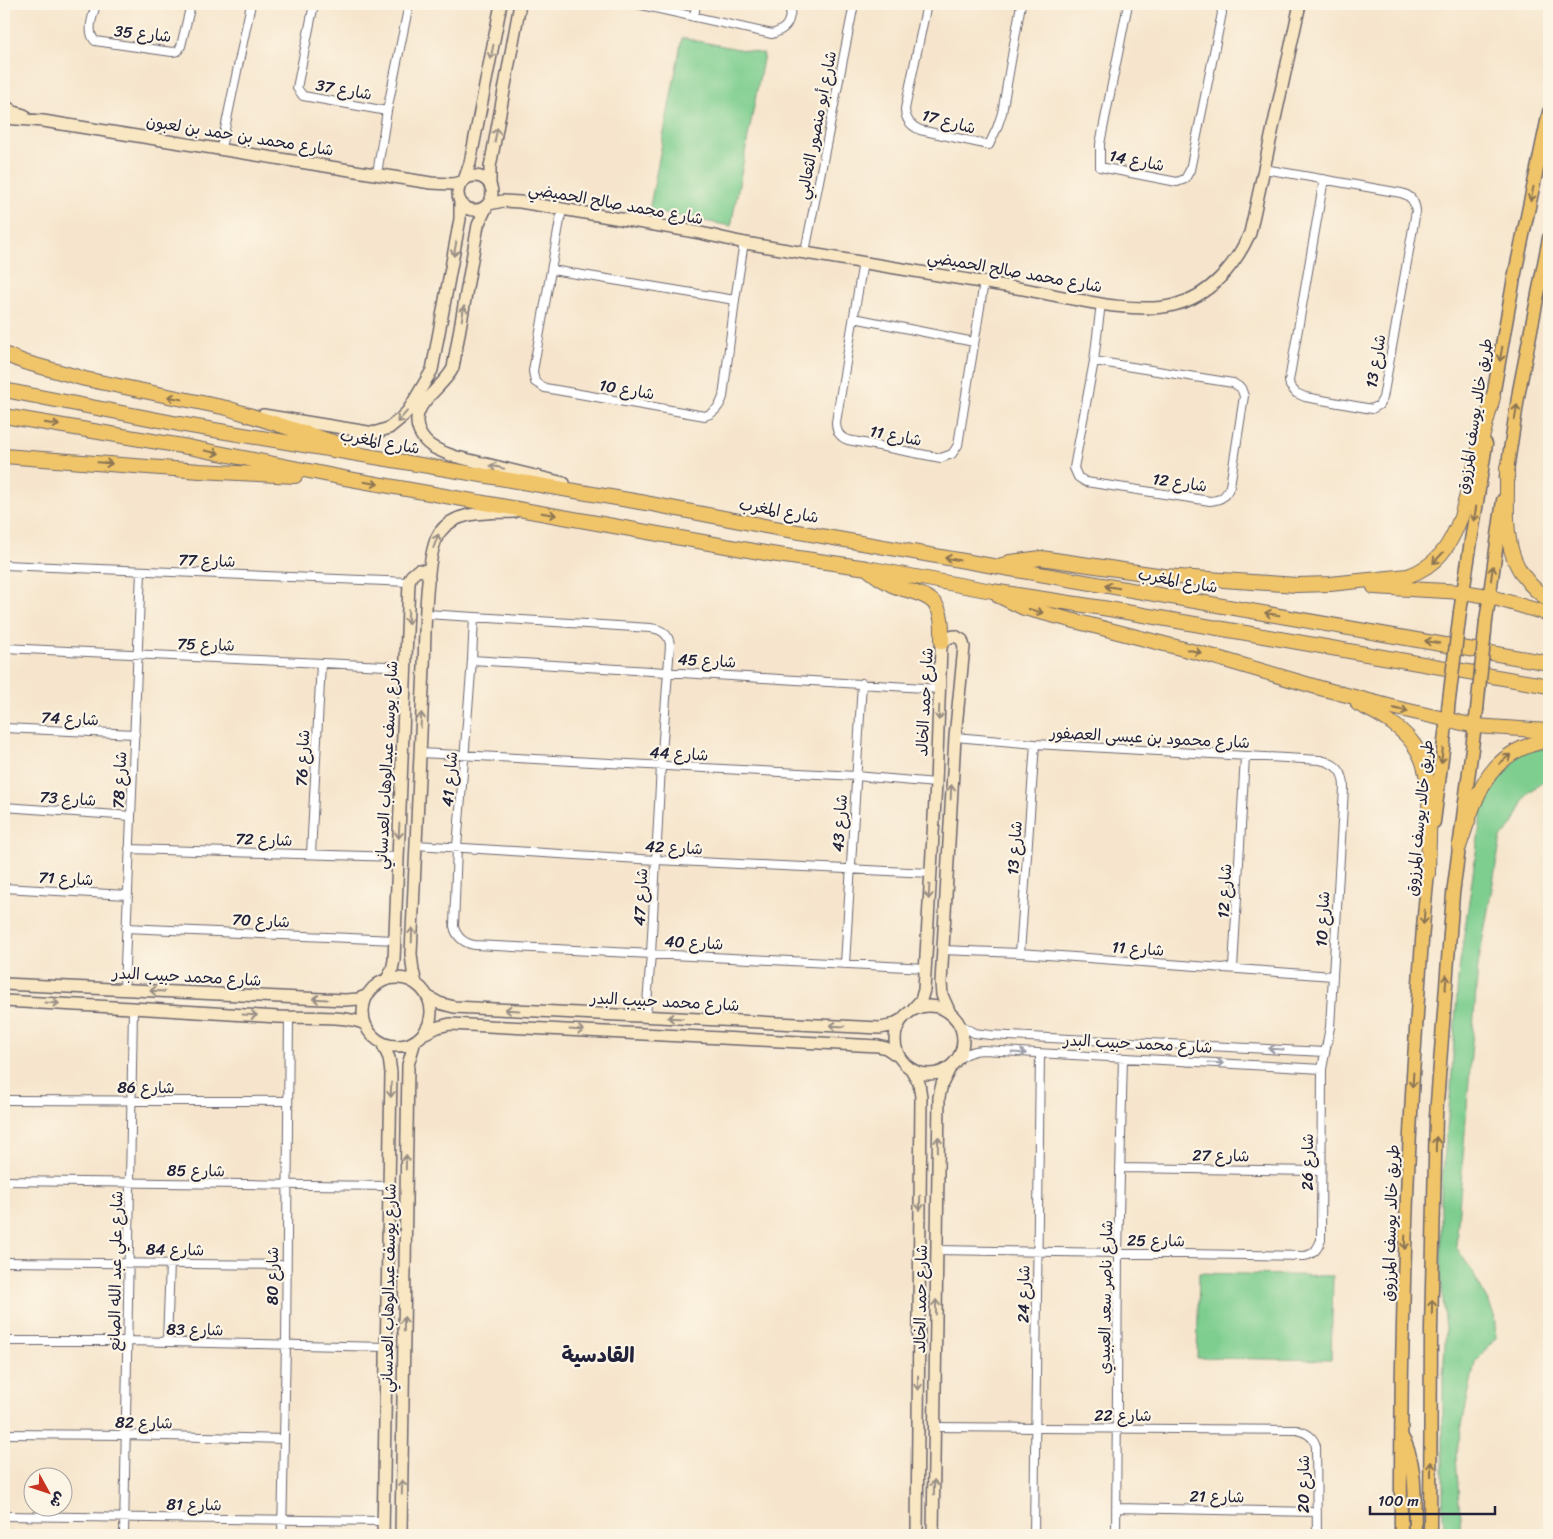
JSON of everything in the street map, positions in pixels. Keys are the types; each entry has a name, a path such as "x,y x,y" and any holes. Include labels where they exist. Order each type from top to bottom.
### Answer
{"highway":[{"path":"4,344 56,371"},
{"path":"4,354 24,362 84,379 227,408 390,460"},
{"name":"شارع المغرب","path":"4,390 179,424 646,503 770,527 1549,663"},
{"path":"1000,567 1010,562 1041,558 1164,576 1297,585 1330,584 1408,576 1424,569 1438,557 1450,542 1461,517 1493,397"},
{"path":"4,416 188,447 344,478 771,554 1109,609 1549,686"},
{"path":"4,456 200,471 344,478"},
{"path":"4,465 49,458"},
{"path":"1508,467 1509,536 1513,559 1524,578 1549,600"},
{"path":"866,568 875,576 890,584 934,601 941,618 942,642"},
{"path":"1330,584 1463,592 1488,596 1549,614"},
{"path":"992,591 1024,608 1211,656 1396,708 1447,714 1475,726 1549,730"},
{"path":"1320,688 1389,721 1407,736 1418,751 1428,790 1428,874"},
{"path":"1459,847 1479,794 1486,780 1497,766 1508,756 1522,748 1549,740"}],"main road":[{"name":"طريق خالد يوسف المرزوق","path":"1401,1535 1400,1435 1403,1295 1421,948 1428,874 1460,612 1493,397 1514,278 1549,112"},
{"path":"1430,1535 1436,1116 1453,894 1477,710 1488,596 1520,391 1549,238"},
{"path":"1400,1435 1408,1448 1412,1466 1414,1535"}],"street":[{"name":"شارع 35","path":"96,4 90,32 95,41 172,52 178,51 181,46 191,4"},
{"path":"221,148 251,4"},
{"name":"شارع 37","path":"314,4 297,88 298,92 303,96 387,110"},
{"name":"شارع 37","path":"377,174 387,110 409,4"},
{"path":"227,408 368,433 379,432 395,424 404,415 430,373 434,360 460,219 458,191 470,163 501,4"},
{"path":"520,4 490,167 492,197 478,225 453,368 418,411 417,425 423,438 429,445 453,456 646,503"},
{"path":"637,4 772,34 785,28 789,23 792,4"},
{"path":"694,18 696,4"},
{"name":"شارع أبو منصور الثعالبي","path":"805,252 854,4"},
{"name":"شارع 17","path":"927,4 905,109 906,119 915,128 925,132 989,145 1002,113 1021,4"},
{"name":"شارع 14","path":"1128,4 1100,144 1100,167 1177,182 1185,179 1190,170 1222,13 1220,4"},
{"name":"شارع محمد صالح الحميضي","path":"488,205 513,201 744,242 1041,291 1101,303 1157,308 1186,301 1211,287 1228,270 1243,249 1250,233 1300,4"},
{"name":"شارع محمد بن حمد بن لعبون","path":"4,105 14,112 43,121"},
{"name":"شارع محمد بن حمد بن لعبون","path":"4,118 43,121 221,148 432,183 447,184 463,181"},
{"name":"شارع 13","path":"1264,169 1324,179 1406,194 1413,200 1416,208 1382,398 1379,405 1372,409 1305,397 1296,393 1290,386 1289,381 1324,179"},
{"path":"463,181 473,176 478,176 486,180 491,186"},
{"name":"شارع محمد بن حمد بن لعبون","path":"432,183 459,199"},
{"name":"شارع محمد صالح الحميضي","path":"491,186 504,197 513,201"},
{"path":"459,199 465,207 472,210 480,210 488,205"},
{"name":"شارع 10","path":"562,209 533,371 534,380 545,388 706,416 715,412 723,397 744,242"},
{"name":"شارع 11","path":"863,262 836,422 837,432 842,438 848,440 941,458 952,454 958,445 984,282"},
{"path":"552,270 735,300"},
{"name":"شارع 12","path":"1094,361 1233,383 1241,388 1244,396 1230,486 1223,498 1218,501 1210,501 1086,482 1078,477 1074,468 1094,361 1101,303"},
{"path":"854,318 974,342"},
{"path":"434,360 438,366 445,368 450,367 454,361"},
{"name":"شارع يوسف عبدالوهاب العدساني","path":"416,983 412,954 418,781 426,614 434,544 439,533 447,525 460,518 476,514 528,511"},
{"name":"شارع 77","path":"4,565 409,582"},
{"path":"409,582 411,576 418,570 426,572 429,578"},
{"name":"شارع 78","path":"124,989 141,571"},
{"name":"شارع يوسف عبدالوهاب العدساني","path":"387,979 393,967 395,940 409,582"},
{"name":"شارع 45","path":"426,614 650,628 662,632"},
{"name":"شارع 41","path":"463,940 456,934 454,926 457,848 474,617"},
{"name":"شارع 47","path":"646,1016 670,642 668,636 662,632"},
{"name":"شارع حمد الخالد","path":"913,1009 923,994 926,968 941,647 942,642 955,636 964,644 955,737 942,950 942,992 950,1014"},
{"name":"شارع 75","path":"4,648 407,667"},
{"name":"شارع 45","path":"472,660 940,689"},
{"name":"شارع 76","path":"312,854 320,663"},
{"name":"شارع 43","path":"845,964 862,683"},
{"name":"شارع 74","path":"4,728 135,734"},
{"name":"شارع محمود بن عيسى العصفور","path":"955,737 1035,744 1320,760 1333,763 1340,771"},
{"name":"شارع 13","path":"1020,953 1035,744"},
{"name":"شارع 44","path":"420,753 856,776 936,783"},
{"name":"شارع 12","path":"1233,968 1245,756"},
{"name":"شارع 10","path":"1322,1069 1330,1027 1344,783 1340,771"},
{"path":"401,783 403,786 410,788 418,781"},
{"path":"400,805 410,801 416,805 417,809"},
{"name":"شارع 73","path":"4,807 131,816"},
{"path":"934,815 936,819 943,820 950,816"},
{"path":"933,838 939,834 946,836 949,840"},
{"name":"شارع 42","path":"416,845 656,860 930,873"},
{"name":"شارع 72","path":"129,848 398,857"},
{"name":"شارع 71","path":"4,888 127,895"},
{"name":"شارع 70","path":"126,928 395,940"},
{"name":"شارع 40","path":"463,940 475,945 926,968"},
{"name":"شارع 11","path":"942,950 1020,953 1333,976"},
{"path":"399,978 416,983 427,996 431,1008 430,1021 424,1033 410,1044 398,1046 387,1045 373,1037 365,1024 363,1006 368,995 376,985 387,979 399,978"},
{"path":"6,1001 13,997 14,990 7,985"},
{"name":"شارع محمد حبيب البدر","path":"7,985 345,1000 358,999 368,995"},
{"path":"33,1001 31,996 32,990 36,985"},
{"path":"200,993 204,999 204,1006 201,1012"},
{"path":"223,1013 219,1006 221,999 228,994"},
{"name":"شارع محمد حبيب البدر","path":"427,996 439,1003 454,1007 867,1028 884,1028 901,1020"},
{"path":"6,1001 348,1019 365,1024"},
{"path":"924,1006 935,1006 950,1014 959,1024 962,1043 959,1055 953,1063 940,1072 932,1074 925,1074 911,1069 904,1064 898,1056 894,1037 901,1020 913,1009 924,1006"},
{"path":"450,1024 447,1020 447,1015 449,1010 454,1007"},
{"name":"شارع علي عبد الله الصانع","path":"124,1535 133,1008"},
{"path":"534,1029 537,1023 535,1011"},
{"path":"554,1029 550,1023 552,1016 557,1012"},
{"name":"شارع 80","path":"282,1535 289,1017"},
{"path":"747,1040 752,1035 753,1028 750,1022"},
{"path":"771,1041 767,1035 769,1027 775,1023"},
{"name":"شارع محمد حبيب البدر","path":"424,1033 450,1024 554,1029 866,1045 886,1048 898,1056"},
{"name":"شارع محمد حبيب البدر","path":"959,1024 974,1033 990,1035 1324,1052"},
{"path":"866,1045 870,1040 871,1033 867,1028"},
{"path":"988,1050 984,1047 983,1042 990,1035"},
{"name":"شارع يوسف عبدالوهاب العدساني","path":"401,1535 408,1065 415,1041"},
{"name":"شارع يوسف عبدالوهاب العدساني","path":"382,1043 388,1053 390,1063 383,1535"},
{"path":"1168,1060 1175,1053 1172,1044"},
{"path":"1188,1062 1184,1058 1183,1053 1189,1045"},
{"name":"شارع محمد حبيب البدر","path":"953,1063 965,1054 988,1050 1322,1069"},
{"name":"شارع 24","path":"1034,1535 1040,1054"},
{"path":"390,1063 396,1058 400,1058 406,1061 408,1065"},
{"name":"شارع ناصر سعد العبيدي","path":"1116,1535 1118,1253 1123,1058"},
{"name":"شارع حمد الخالد","path":"933,1535 939,1097 942,1084 953,1063"},
{"name":"شارع حمد الخالد","path":"911,1069 919,1083 921,1097 917,1535"},
{"name":"شارع 26","path":"1314,1252 1321,1240 1322,1069"},
{"path":"921,1097 930,1091 936,1093 939,1097"},
{"name":"شارع 86","path":"4,1100 287,1101"},
{"name":"شارع 27","path":"1120,1168 1321,1171"},
{"name":"شارع 85","path":"4,1181 388,1186"},
{"name":"شارع 25","path":"936,1250 1304,1256 1314,1252"},
{"name":"شارع 84","path":"4,1262 286,1264"},
{"path":"167,1342 170,1263"},
{"path":"918,1331 923,1337 930,1337 935,1331"},
{"name":"شارع 83","path":"4,1341 128,1341 385,1348"},
{"path":"918,1351 924,1347 930,1347 935,1352"},
{"path":"385,1424 390,1428 394,1428 402,1423"},
{"name":"شارع 22","path":"934,1426 1297,1430 1310,1435"},
{"name":"شارع 82","path":"4,1434 283,1439"},
{"name":"شارع 20","path":"1310,1435 1314,1439 1316,1446 1317,1535"},
{"path":"384,1450 394,1443 398,1444 402,1450"},
{"name":"شارع 21","path":"1116,1508 1317,1512"},
{"name":"شارع 81","path":"4,1516 383,1521"}],"green space":[{"path":"682,38 764,54 731,226 649,211"},
{"path":"1549,748 1549,777 1527,794 1512,826 1501,838 1478,965 1456,1247 1470,1268 1494,1313 1496,1338 1475,1362 1456,1454 1461,1535 1444,1535 1443,1377 1446,1328 1441,1282 1441,1190 1451,1088 1458,977 1483,804 1494,773 1516,752"},
{"path":"1199,1273 1333,1276 1331,1360 1197,1358"}],"district":[{"name":"القادسية","path":"598,1355"}]}
